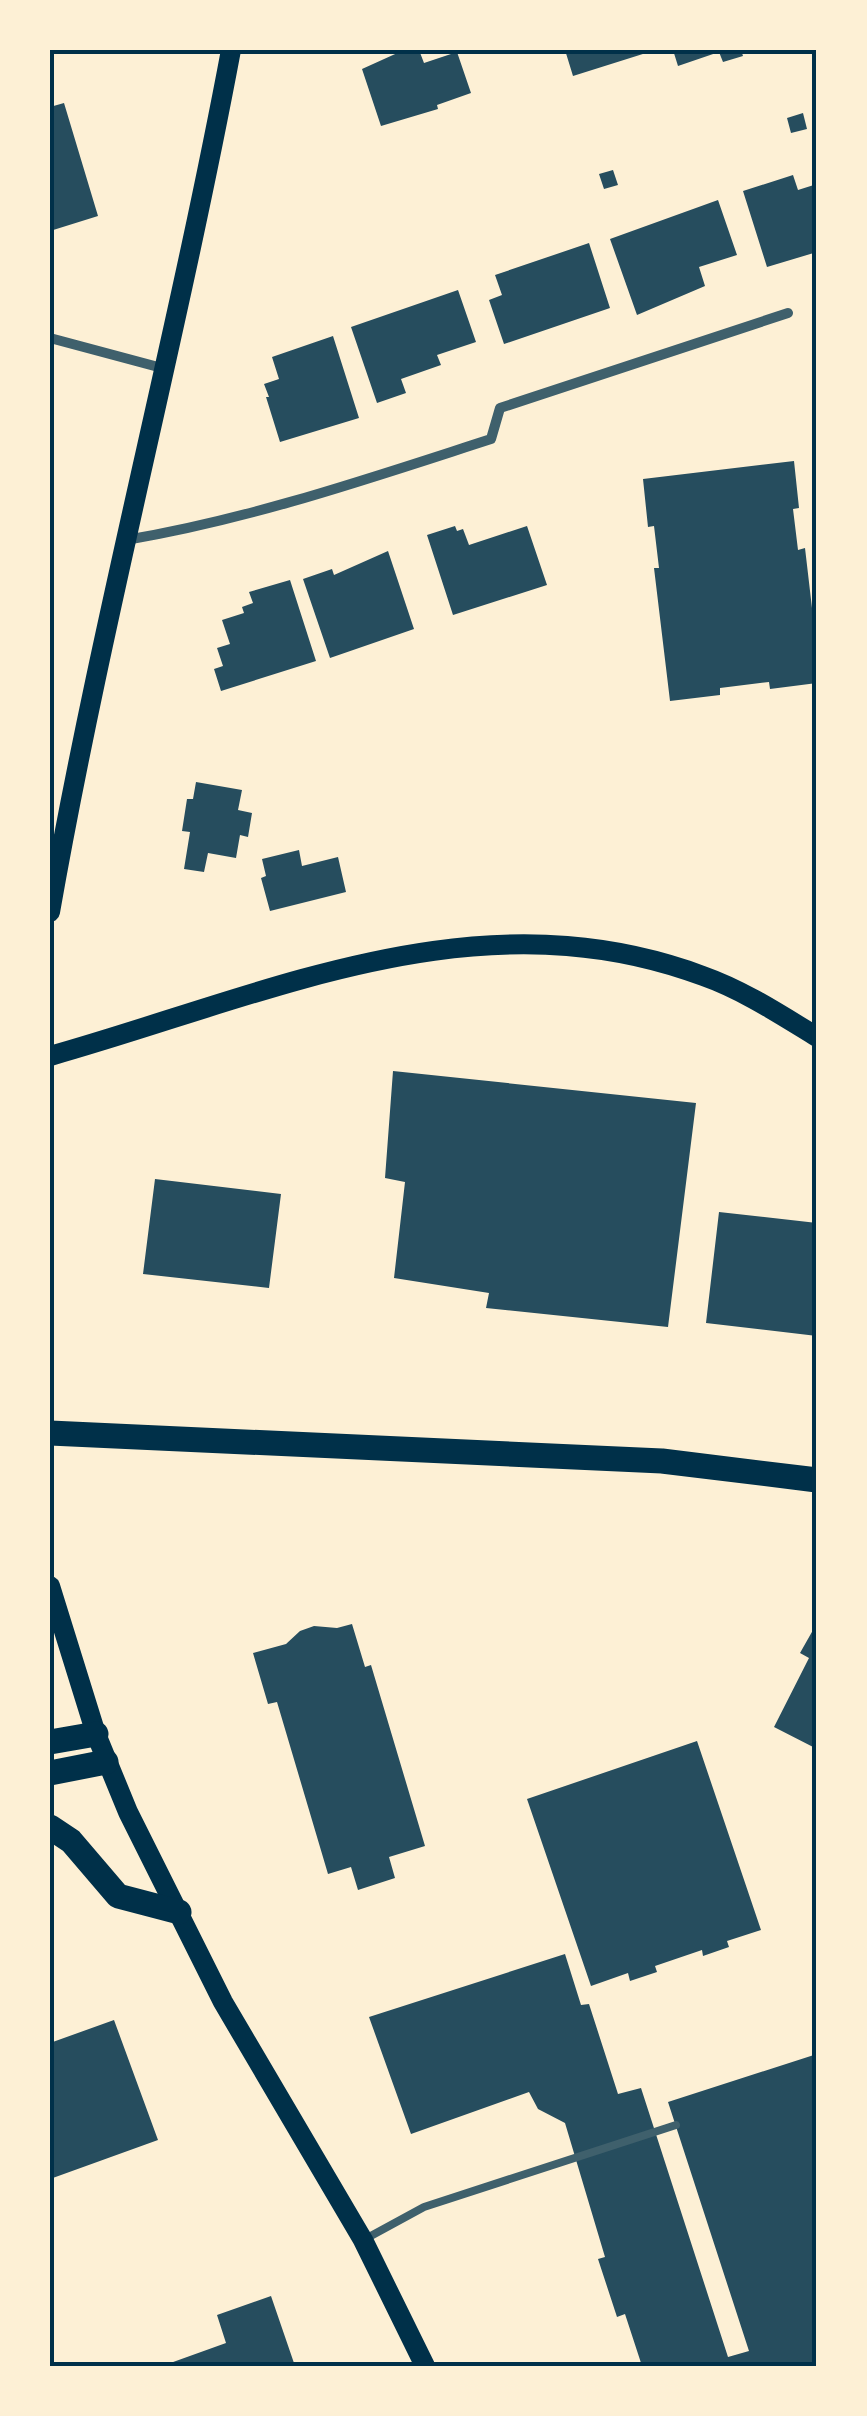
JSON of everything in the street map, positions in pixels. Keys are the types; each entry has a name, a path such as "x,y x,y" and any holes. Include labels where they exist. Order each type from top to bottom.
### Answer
{"main road":[{"path":"50,912 124,540 211,154 230,50"},
{"path":"50,1056 352,966 418,951 484,943 545,943 618,952 670,966 704,976 774,1010 817,1038"},
{"path":"50,1433 662,1461 817,1480"},
{"path":"50,1586 106,1762 224,2002 363,2240 426,2366"},
{"path":"50,1742 96,1734"},
{"path":"50,1773 106,1762"},
{"path":"50,1827 70,1841 118,1896 179,1912"}],"street":[{"path":"124,540 202,527 280,506 491,439 500,408 788,313"},
{"path":"50,338 162,368"}],"lane":[{"path":"363,2240 424,2207 676,2125"}],"building":[{"path":"404,50 419,50 424,63 457,52 471,93 437,105 438,109 381,126 362,69"},
{"path":"565,50 645,50 646,53 573,76"},
{"path":"673,50 741,50 743,56 723,62 719,52 678,66"},
{"path":"64,103 98,216 50,231 50,107"},
{"path":"803,113 807,129 791,133 787,118"},
{"path":"613,170 618,185 604,189 599,174"},
{"path":"793,175 798,190 817,184 817,252 767,267 743,191"},
{"path":"718,200 737,255 699,267 705,286 637,315 610,239"},
{"path":"589,243 610,308 504,344 489,300 502,295 495,275"},
{"path":"458,290 476,342 437,355 441,365 401,379 406,393 377,403 351,327"},
{"path":"333,336 359,418 280,442 264,384 279,379 272,357"},
{"path":"794,461 799,508 793,509 798,550 805,548 817,683 770,689 769,682 720,688 720,695 670,701 654,568 659,568 654,526 648,527 643,479"},
{"path":"455,526 457,531 463,529 469,545 527,526 547,585 453,615 427,535"},
{"path":"388,551 414,629 330,658 303,579 332,569 334,575"},
{"path":"290,580 316,661 221,691 214,669 223,666 217,648 230,644 222,620 244,613 242,607 253,603 249,592"},
{"path":"196,782 242,790 238,810 252,813 248,837 240,835 236,858 208,853 204,872 184,869 190,832 182,831 187,799 193,799"},
{"path":"299,850 302,866 338,857 346,892 270,911 261,878 266,876 262,859"},
{"path":"393,1071 696,1103 668,1327 486,1308 489,1293 394,1278 405,1182 385,1178"},
{"path":"155,1179 281,1194 269,1288 143,1274"},
{"path":"719,1212 817,1223 817,1336 706,1323"},
{"path":"817,1623 817,1749 774,1727 809,1658 800,1653"},
{"path":"352,1624 365,1667 371,1665 425,1846 389,1857 395,1878 358,1890 351,1867 328,1874 277,1702 268,1704 253,1653 286,1644 300,1631 314,1626 337,1628"},
{"path":"697,1741 761,1930 727,1941 729,1947 703,1956 702,1950 655,1966 657,1972 630,1981 628,1973 591,1986 527,1799"},
{"path":"565,1954 581,2005 589,2004 618,2094 641,2088 728,2357 749,2351 668,2102 817,2054 817,2366 642,2366 625,2314 617,2317 598,2259 605,2257 565,2123 538,2109 529,2092 411,2134 369,2017"},
{"path":"114,2020 158,2140 50,2179 50,2043"},
{"path":"271,2296 295,2366 162,2366 226,2343 217,2315"}]}
